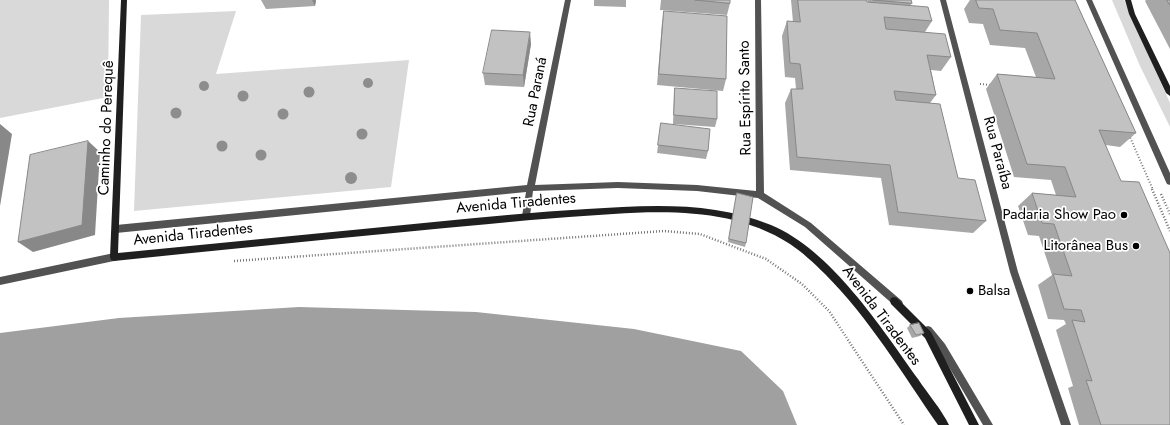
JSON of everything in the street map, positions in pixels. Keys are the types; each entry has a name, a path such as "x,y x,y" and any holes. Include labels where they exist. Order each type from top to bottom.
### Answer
{"main road":[{"name":"Caminho do Perequê","path":"114,257 124,0"},
{"path":"1128,0 1132,14 1170,93"},
{"name":"Avenida Tiradentes","path":"114,257 526,216 654,209 721,214 741,218 769,229 793,242 828,270 870,320 944,425"},
{"path":"894,301 928,335 974,425"}],"street":[{"name":"Rua Paraná","path":"526,216 530,188 568,0"},
{"name":"Rua Espírito Santo","path":"758,0 760,195"},
{"name":"Rua Paraíba","path":"942,0 1014,272 1066,425"},
{"path":"1088,0 1169,178"},
{"name":"Avenida Tiradentes","path":"116,229 530,188 626,186 697,188 760,195 808,225 894,301 920,321 942,347 988,425"},
{"name":"Avenida Tiradentes","path":"0,281 114,257"}],"path":[{"path":"964,83 996,86"},
{"path":"1128,133 1170,231"},
{"path":"231,262 664,232 700,234 766,259 802,284 829,311 904,425"}],"shaded area":[{"path":"0,0 109,0 108,97 0,118"},
{"path":"1112,0 1124,0 1170,103 1170,127 1140,66"},
{"path":"236,11 216,74 409,60 391,187 134,211 141,15"},
{"path":"299,307 476,312 634,329 741,351 783,391 797,425 0,425 0,333 119,318"}],"building":[{"path":"695,0 730,0 730,3"},
{"path":"798,0 866,0 867,2 928,7 932,21 884,17 886,29 945,34 951,57 927,55 936,95 894,91 896,100 940,104 958,178 975,180 986,221 898,212 890,165 797,157 791,89 803,89 800,64 790,63 787,21 800,22"},
{"path":"873,0 911,0 912,3"},
{"path":"976,0 1075,0 1136,133 1099,130 1121,181 1139,182 1170,253 1170,425 1101,425 1086,380 1092,381 1072,320 1085,322 1081,310 1064,309 1053,274 1072,276 1054,224 1042,223 1032,193 1076,197 1065,167 1027,164 997,74 1055,79 1037,33 1000,30 993,9 979,8"},
{"path":"664,11 727,16 726,79 659,74"},
{"path":"492,30 530,32 523,75 483,73"},
{"path":"675,88 717,91 717,119 674,115"},
{"path":"661,123 710,129 708,151 658,145"},
{"path":"88,141 82,225 18,242 30,155"},
{"path":"737,193 753,197 746,243 729,239"},
{"path":"919,323 924,333 916,335 910,325"}],"place":[{"name":"Padaria Show Pao","path":"1124,215"},
{"name":"Litorânea Bus","path":"1136,246"},
{"name":"Balsa","path":"970,291"}]}
